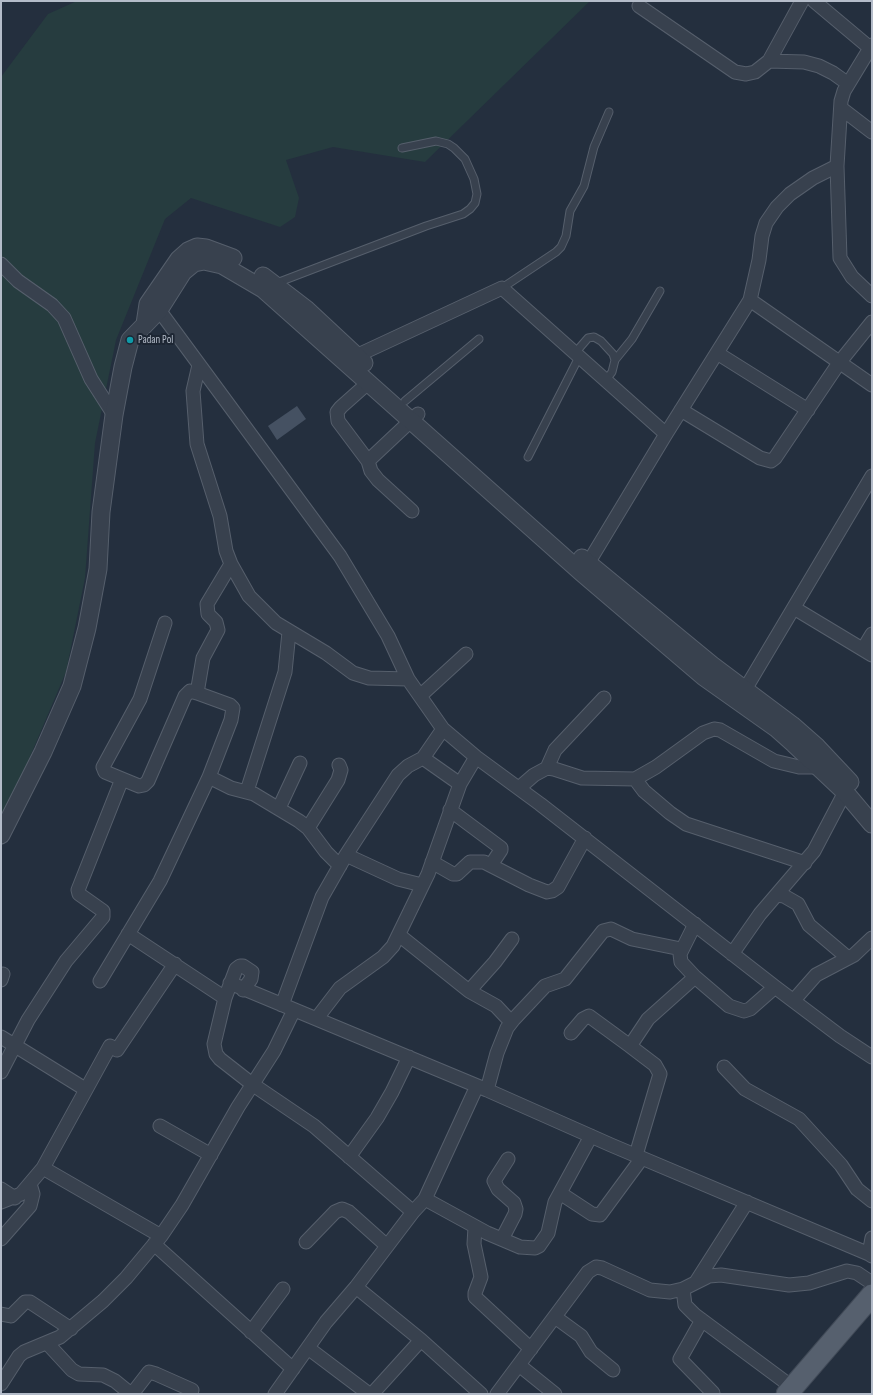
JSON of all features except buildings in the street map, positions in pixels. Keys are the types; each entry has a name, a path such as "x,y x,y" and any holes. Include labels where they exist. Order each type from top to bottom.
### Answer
{"main road":[{"path":"789,1391 871,1295"}],"street":[{"path":"639,6 734,72 746,74 755,72 769,61 802,1"},
{"path":"814,1 871,47 847,83 841,101 842,109 837,166 840,258 852,278 872,296"},
{"path":"769,61 804,62 819,66 833,73 847,83"},
{"path":"842,109 872,132"},
{"path":"585,568 666,434 750,300 760,260 762,236 766,222 777,207 790,194 813,178 837,166"},
{"path":"1,835 43,752 72,686 87,628 98,569 101,512 114,414 123,367 130,340 145,324 179,259 188,251 197,247 206,248 231,257 269,286 306,309 405,401 414,417"},
{"path":"1,264 18,281 52,305 64,318 88,374 114,414"},
{"path":"269,286 368,383 414,417 585,568 742,696 845,792 872,824"},
{"path":"356,356 502,288 666,434"},
{"path":"750,300 872,385"},
{"path":"154,307 199,365 356,580 396,650 408,679 443,729 476,757 585,838 775,987 840,1036 872,1057"},
{"path":"681,410 760,458 771,461 775,458 839,363 872,322"},
{"path":"717,353 808,410"},
{"path":"199,365 193,391 197,444 204,471 217,503 226,551 231,564 252,600 276,623 315,646 360,676 408,679"},
{"path":"368,383 337,412 338,421 368,461 371,471 378,480 412,511"},
{"path":"368,461 414,417"},
{"path":"742,696 872,476"},
{"path":"196,693 203,658 218,630 216,622 208,614 207,604 231,564"},
{"path":"794,608 868,652 872,634"},
{"path":"100,981 160,881 210,777 231,720 232,708 227,703 190,691 185,696 148,781 144,785 139,786 105,772 103,767 134,713 142,694 165,623"},
{"path":"246,791 285,672 289,632"},
{"path":"420,696 466,654"},
{"path":"742,696 792,725 817,747 872,807"},
{"path":"547,768 555,750 604,698"},
{"path":"519,788 534,774 547,768 582,778 635,779 656,767 703,732 714,728 774,761 799,767 818,767"},
{"path":"1,1384 19,1356 30,1348 47,1343 71,1330 112,1292 158,1240 182,1205 252,1084 274,1051 322,897 342,860 398,775 408,766 423,758 443,729"},
{"path":"317,1018 340,988 388,952 399,935 432,862 460,784 476,757"},
{"path":"423,758 460,784"},
{"path":"279,808 300,763"},
{"path":"308,828 338,780 341,770 340,764"},
{"path":"210,777 232,788 246,791 279,808 308,828 326,852 342,860 398,879 422,885"},
{"path":"635,779 644,791 686,824 805,863"},
{"path":"1,1072 28,1020 66,961 103,917 103,911 80,894 78,890 122,780"},
{"path":"732,954 760,914 814,851 845,792"},
{"path":"450,810 501,848 491,866"},
{"path":"432,862 453,874 457,874 470,862 476,861 491,866 529,885 547,892 558,887 585,838"},
{"path":"777,895 784,896 798,904 809,925 848,958"},
{"path":"695,924 681,950 681,962 695,977 729,1006 744,1011 750,1009 775,987"},
{"path":"275,1394 326,1322 356,1287 413,1212 425,1199 482,1088 511,1022 545,986 564,979 603,931 607,929 616,930 632,939 681,950"},
{"path":"128,934 225,998"},
{"path":"399,935 469,991 496,1006 511,1022"},
{"path":"794,1000 816,975 848,958 872,938"},
{"path":"469,991 495,962 512,939"},
{"path":"1,1202 21,1194 43,1168 85,1089 110,1046 118,1050 175,964"},
{"path":"243,990 251,979 252,972 243,966 236,969 225,998 214,1049 220,1059 252,1084 314,1126 413,1212"},
{"path":"630,1046 657,1009 695,977"},
{"path":"230,983 243,990 317,1018 482,1088 639,1157 868,1254"},
{"path":"560,1193 592,1214 600,1215 639,1157 660,1074 655,1065 589,1016 583,1018 571,1033"},
{"path":"1,1037 85,1089"},
{"path":"349,1157 377,1118 392,1092 409,1057"},
{"path":"724,1067 746,1089 799,1119 841,1165 857,1189 872,1201"},
{"path":"160,1126 211,1155"},
{"path":"425,1199 475,1227 502,1239 529,1249 539,1246 548,1233 552,1213 560,1193 591,1136"},
{"path":"502,1239 515,1214 516,1209 514,1203 498,1189 494,1181 508,1158"},
{"path":"43,1168 158,1240 251,1332 293,1369"},
{"path":"1,1239 30,1206 33,1194 30,1184"},
{"path":"1,1189 14,1198"},
{"path":"695,1284 747,1202"},
{"path":"306,1242 335,1212 342,1209 349,1212 387,1246"},
{"path":"475,1227 474,1244 480,1269 480,1277 475,1297 531,1349"},
{"path":"850,1271 868,1254 872,1238"},
{"path":"497,1394 588,1272 596,1267 602,1268 650,1290 670,1292 683,1290 709,1276 721,1275 780,1284 798,1285 850,1271 857,1272 871,1295"},
{"path":"356,1287 421,1340 481,1394"},
{"path":"251,1332 283,1289"},
{"path":"683,1290 685,1306 789,1391"},
{"path":"1,1314 11,1316 25,1302 30,1302 71,1330"},
{"path":"555,1317 581,1336 595,1356 613,1370"},
{"path":"702,1320 680,1359 713,1394"},
{"path":"308,1348 373,1393 421,1340"},
{"path":"47,1343 72,1370 79,1374 103,1375 115,1380 132,1394 149,1372 192,1390"},
{"path":"519,1365 555,1394"}],"lane":[{"path":"502,288 556,252 561,247 566,236 570,211 584,186 594,147 609,112"},
{"path":"269,286 426,226 463,214 475,203 477,194 474,179 465,159 454,148 448,144 436,141 402,148"},
{"path":"606,380 612,372 615,360 632,338 660,291"},
{"path":"528,457 577,355 588,338 594,338 607,347 615,360"},
{"path":"405,401 479,339"}],"green space":[{"path":"77,1 590,1 425,162 333,147 286,160 299,198 295,217 280,227 191,198 165,219 116,340 95,443 85,578 66,672 1,825 1,77 48,14"}],"place":[{"name":"Padan Pol","path":"130,340"}]}
